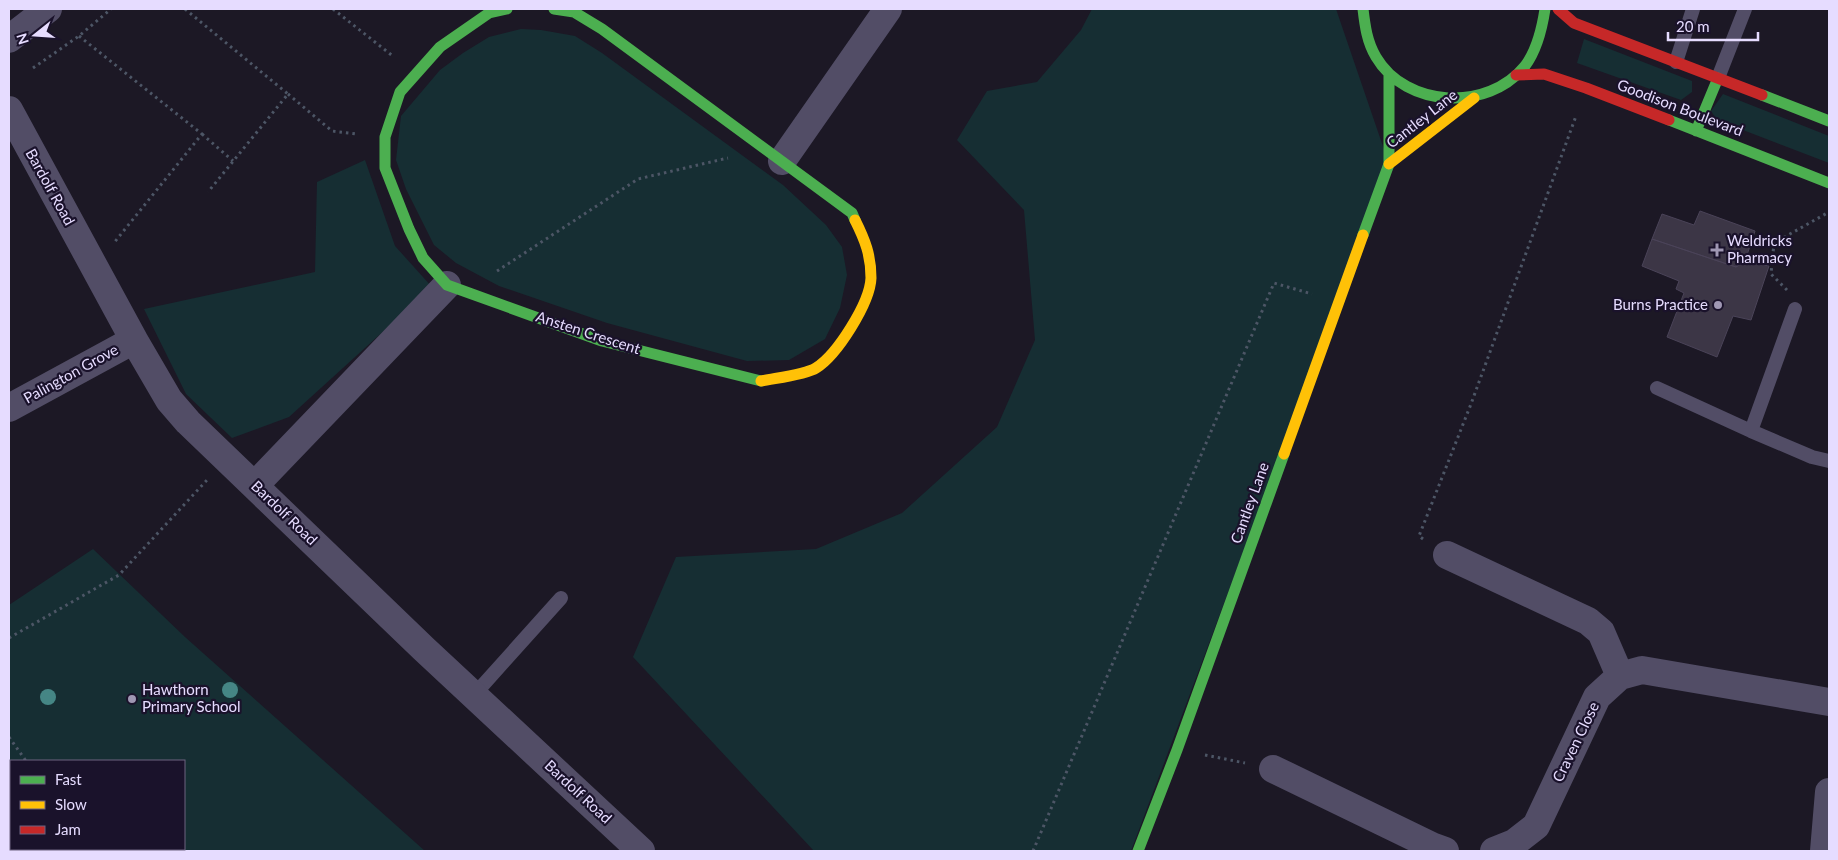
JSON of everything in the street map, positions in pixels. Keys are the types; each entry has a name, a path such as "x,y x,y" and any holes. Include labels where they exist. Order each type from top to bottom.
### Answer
{"street":[{"path":"9,39 48,9"},
{"name":"Ansten Crescent","path":"507,9 489,14 440,47 400,92 385,137 385,168 409,229 423,258 457,288 602,341 758,381 816,368 842,343 863,306 870,280 868,248 852,213 602,30 574,12 554,9"},
{"path":"774,155 888,9"},
{"path":"1348,9 1364,21 1370,47 1389,75 1416,92 1442,100 1474,98 1491,92 1516,75 1527,63 1541,35 1545,9"},
{"path":"1558,9 1574,23 1829,121"},
{"name":"Goodison Boulevard","path":"1516,75 1544,74 1586,88 1829,183"},
{"name":"Cantley Lane","path":"1138,851 1177,750 1388,164 1389,75"},
{"path":"1696,131 1718,78"},
{"name":"Cantley Lane","path":"1388,164 1474,98"},
{"name":"Bardolf Road","path":"9,110 94,268 169,400 188,422 474,695 641,851"},
{"path":"255,485 457,288"},
{"name":"Palington Grove","path":"9,408 134,340"},
{"path":"1447,555 1588,621 1601,632 1620,676"},
{"name":"Craven Close","path":"1494,851 1514,843 1536,826 1597,697 1620,676 1642,670 1829,702"},
{"path":"1273,769 1434,848 1445,851"},
{"path":"1824,851 1829,792"}],"lane":[{"path":"1676,62 1693,9"},
{"path":"1718,78 1745,9"},
{"path":"1751,431 1795,309"},
{"path":"1657,388 1812,457 1829,461"},
{"path":"474,695 561,598"}],"path":[{"path":"32,68 79,36 110,9"},
{"path":"186,9 332,131 385,137"},
{"path":"333,9 416,75"},
{"path":"79,36 233,161"},
{"path":"1447,555 1419,536 1471,404 1586,88"},
{"path":"208,192 288,94"},
{"path":"94,268 202,134"},
{"path":"457,288 638,179 774,155"},
{"path":"1787,290 1770,274 1774,243 1829,212"},
{"path":"1033,851 1274,283 1339,301"},
{"path":"9,638 119,575 227,459"},
{"path":"9,737 25,760"},
{"path":"1177,750 1273,769"}],"green space":[{"path":"1092,9 1336,9 1389,164 1131,851 814,851 633,657 676,557 816,549 902,513 997,427 1035,340 1024,210 957,140 987,91 1037,82 1081,30"},
{"path":"521,29 541,30 575,36 602,53 783,185 826,225 842,247 847,275 840,308 825,339 789,360 747,361 607,323 499,286 456,263 434,245 406,189 396,160 401,116 440,70 463,53 489,37"},
{"path":"1584,39 1692,81 1692,92 1681,100 1577,63"},
{"path":"1723,94 1829,136 1829,163 1717,120 1711,111"},
{"path":"365,160 395,246 432,287 289,417 232,438 186,394 144,309 315,272 317,182"},
{"name":"Hawthorn Primary School","path":"93,549 185,637 425,851 64,851 185,850 185,760 10,760 10,769 9,605"}],"building":[{"name":"Weldricks Pharmacy","path":"1700,211 1755,231 1745,261 1736,267 1652,239 1662,214 1694,225"},
{"name":"Burns Practice","path":"1652,239 1736,267 1745,261 1769,266 1751,320 1733,316 1717,357 1667,337 1684,293 1676,289 1679,281 1642,266"},
{"path":"9,767 10,850 19,851 9,851"}],"traffic: fast":[{"path":"507,9 489,13 440,47 400,92 385,137 385,168 409,229 423,258 447,285 602,341 761,381"},
{"path":"554,9 574,12 602,29 852,213 855,220"},
{"path":"1363,9 1370,46 1389,74 1407,86 1427,94 1448,98 1470,97 1490,91 1509,81 1525,66 1533,53 1541,32 1545,9"},
{"path":"1363,235 1389,164 1389,75"},
{"path":"1696,131 1718,78"},
{"path":"1762,95 1829,121"},
{"path":"1669,120 1829,183"},
{"path":"1138,851 1177,750 1284,454"}],"traffic: slow":[{"path":"1389,164 1474,98"},
{"path":"761,381 816,368 833,352 851,328 865,301 871,278 867,248 855,220"},
{"path":"1284,454 1363,235"}],"traffic: jam":[{"path":"1558,9 1574,23 1762,95"},
{"path":"1516,75 1544,74 1669,120"}],"place":[{"name":"Weldricks Pharmacy","path":"1717,250"},
{"name":"Burns Practice","path":"1718,305"},
{"name":"Hawthorn Primary School","path":"132,699"}]}
